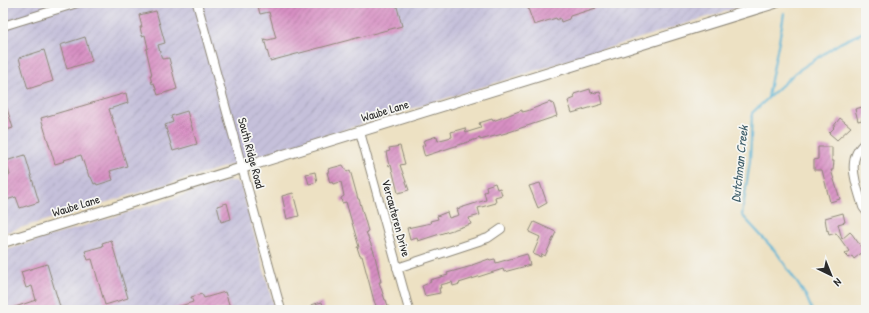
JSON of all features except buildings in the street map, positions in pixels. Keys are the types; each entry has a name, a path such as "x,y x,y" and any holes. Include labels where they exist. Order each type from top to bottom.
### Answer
{"main road":[{"name":"Waube Lane","path":"3,242 775,3"}],"street":[{"path":"3,26 77,3"},
{"name":"South Ridge Road","path":"197,3 281,310"},
{"name":"Vercauteren Drive","path":"360,132 409,310"},
{"path":"866,142 861,145 854,157 853,171 863,206 866,211"},
{"path":"397,268 488,238 501,229"}],"shaded area":[{"path":"3,3 753,3 198,175 3,233"},
{"path":"229,181 236,181 241,186 275,310 9,310 3,291 3,251"}],"waterway":[{"path":"768,98 784,13"},
{"name":"Dutchman Creek","path":"812,310 806,296 777,253 742,215 750,161 752,113 796,72 840,43 866,31"}]}
